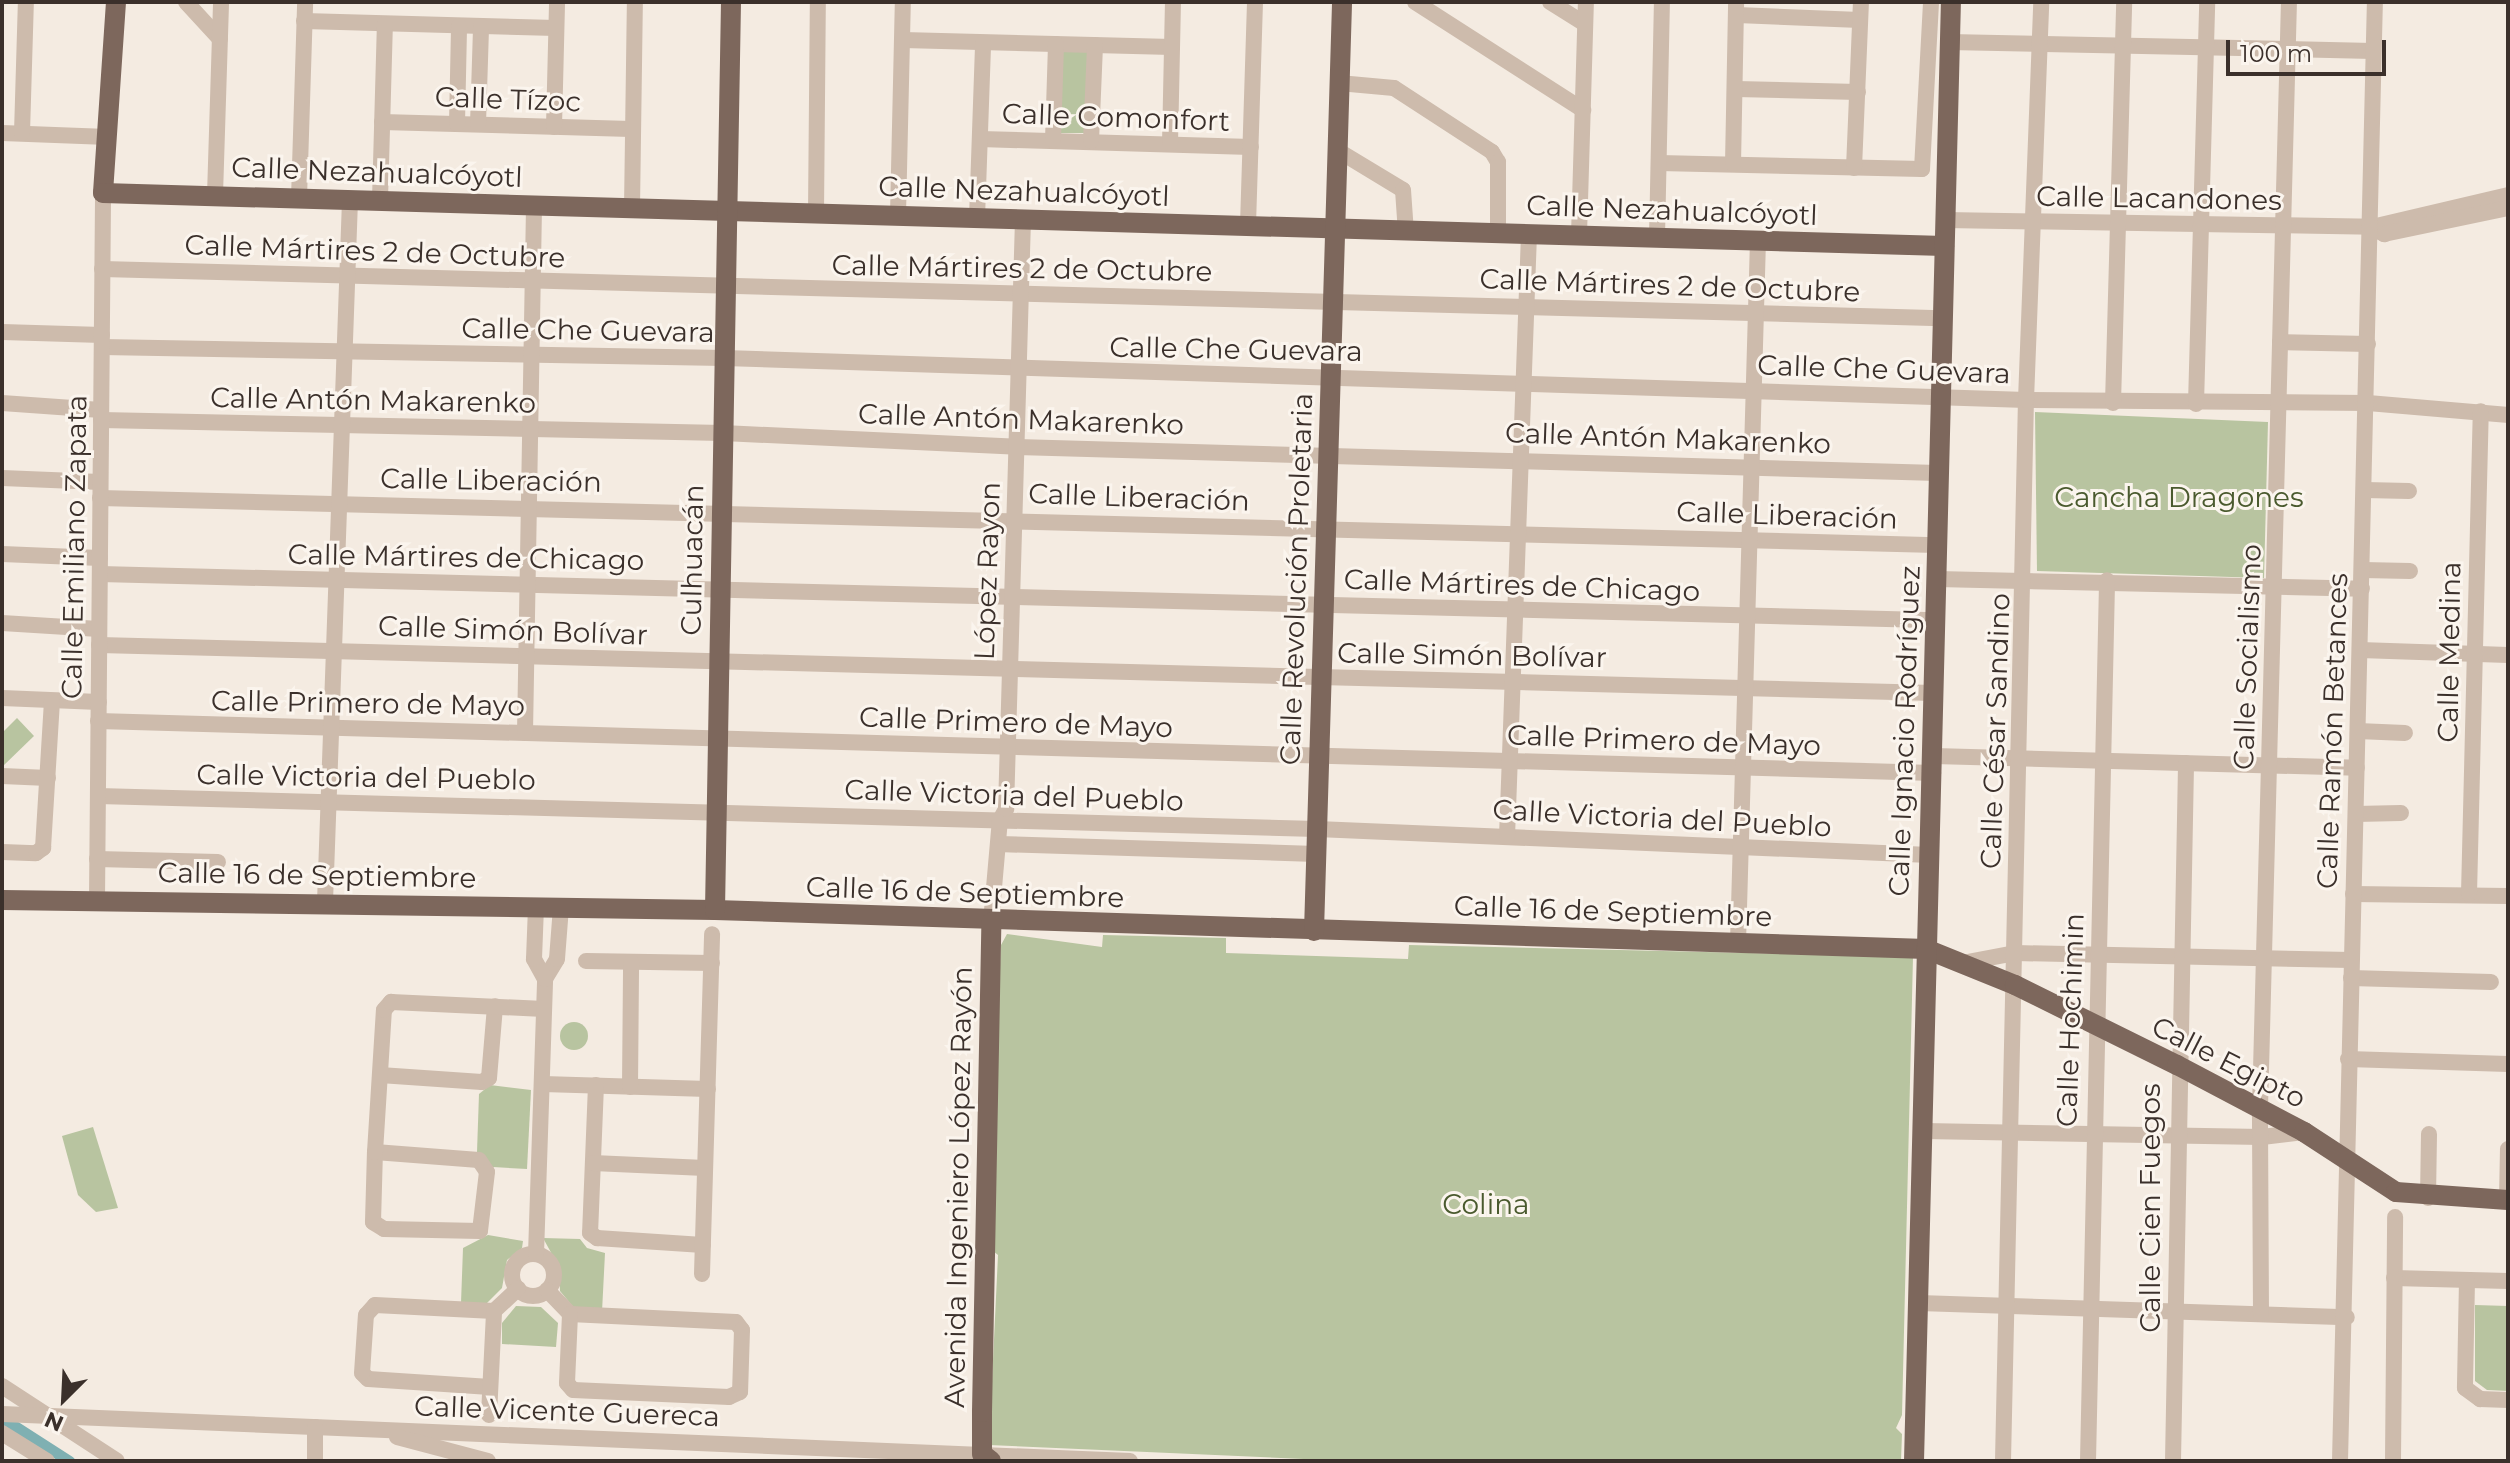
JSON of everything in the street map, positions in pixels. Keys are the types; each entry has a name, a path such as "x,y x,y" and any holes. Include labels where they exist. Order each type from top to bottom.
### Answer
{"main road":[{"path":"103,193 116,2"},
{"name":"Culhuacán","path":"715,910 731,2"},
{"name":"Calle Revolución Proletaria","path":"1314,931 1342,2"},
{"name":"Calle Ignacio Rodríguez","path":"1914,1461 1951,2"},
{"name":"Calle Nezahualcóyotl","path":"103,193 1944,246"},
{"name":"Calle 16 de Septiembre","path":"2,900 325,902 715,910 991,922 1926,949"},
{"name":"Avenida Ingeniero López Rayón","path":"987,1458 991,922"},
{"name":"Calle Egipto","path":"1926,949 2015,985 2177,1065 2304,1132 2345,1156 2386,1187 2428,1198 2508,1200"}],"street":[{"path":"22,133 26,2"},
{"path":"186,2 220,39"},
{"path":"215,195 221,2"},
{"path":"299,198 305,2"},
{"path":"554,127 557,2"},
{"path":"632,208 635,2"},
{"path":"816,213 818,2"},
{"path":"898,215 903,2"},
{"path":"1170,144 1173,2"},
{"path":"1248,225 1255,2"},
{"path":"1415,2 1583,110"},
{"path":"1550,2 1585,24"},
{"path":"1579,235 1586,2"},
{"path":"1657,237 1662,2"},
{"path":"1854,168 1861,2"},
{"path":"1659,163 1919,170 1926,163 1931,2"},
{"name":"Calle César Sandino","path":"2003,1461 2004,1306 2014,1132 2026,579 2026,400 2041,2"},
{"path":"2113,403 2124,2"},
{"path":"2196,404 2207,2"},
{"name":"Calle Socialismo","path":"2261,1314 2260,1108 2277,586 2289,2"},
{"name":"Calle Ramón Betances","path":"2340,1461 2347,1317 2345,1156 2368,403 2375,2"},
{"path":"1733,164 1737,8 1860,20"},
{"path":"304,21 556,28"},
{"path":"380,200 385,24"},
{"path":"457,124 459,26"},
{"path":"478,124 481,26"},
{"path":"903,40 1172,47"},
{"path":"1949,42 2373,51"},
{"path":"977,218 983,43"},
{"path":"1053,140 1056,44"},
{"path":"1091,141 1095,45"},
{"path":"1339,83 1394,88 1492,152 1498,162 1498,232"},
{"path":"1736,89 1858,92"},
{"name":"Calle Tízoc","path":"382,122 631,129"},
{"path":"2,133 108,137"},
{"name":"Calle Comonfort","path":"980,139 1251,147"},
{"path":"1337,150 1403,190 1406,229"},
{"name":"Calle Emiliano Zapata","path":"97,901 103,193"},
{"name":"Calle Lacandones","path":"1945,220 2372,227 2508,195"},
{"path":"325,902 350,200"},
{"path":"525,733 534,205"},
{"name":"Calle Lacandones","path":"2372,227 2384,234 2508,208"},
{"name":"López Rayon","path":"991,922 1000,820 1006,809 1023,219"},
{"path":"1507,837 1529,234"},
{"path":"1738,943 1758,241"},
{"name":"Calle Mártires 2 de Octubre","path":"102,269 1941,318"},
{"name":"Calle Che Guevara","path":"2,332 102,341 345,351 724,358 1019,370 2113,403 2279,406 2368,403 2508,415"},
{"path":"2280,342 2368,344"},
{"name":"Calle Antón Makarenko","path":"2,403 101,415 342,425 723,433 1017,447 1328,453 1938,473"},
{"name":"Calle Medina","path":"2469,894 2481,411"},
{"name":"Calle Liberación","path":"2,478 100,490 339,503 1936,545"},
{"path":"2365,490 2409,491"},
{"name":"Calle Mártires de Chicago","path":"2,554 100,566 337,580 1935,620"},
{"path":"2363,570 2410,571"},
{"path":"1937,579 2107,580 2362,589"},
{"name":"Calle Hochimin","path":"2088,1461 2088,1309 2107,580"},
{"name":"Calle Simón Bolívar","path":"2,623 99,637 334,651 1933,693"},
{"path":"2360,650 2508,655"},
{"path":"2,698 99,702"},
{"path":"2,852 42,849 52,701"},
{"name":"Calle Primero de Mayo","path":"98,721 1743,768 2020,759 2357,768"},
{"path":"2358,731 2405,733"},
{"name":"Calle Cien Fuegos","path":"2173,1461 2177,1065 2186,763"},
{"path":"2,776 48,778"},
{"name":"Calle Victoria del Pueblo","path":"98,796 1317,829 1929,855"},
{"path":"2356,814 2401,813"},
{"path":"998,844 1316,854"},
{"path":"97,859 218,862"},
{"path":"2353,894 2508,896"},
{"path":"536,906 534,959 545,979"},
{"path":"536,1254 545,979 557,959 561,907"},
{"path":"702,1274 712,934"},
{"path":"1962,963 2016,953 2351,960"},
{"path":"586,961 712,963"},
{"path":"630,1087 631,962"},
{"path":"2351,978 2491,982"},
{"path":"375,1152 477,1159 487,1172 485,1222 477,1233 378,1228 372,1218 375,1152 380,1075 386,1005 544,1009"},
{"path":"380,1075 482,1082 489,1078 495,1006"},
{"path":"2348,1059 2508,1064"},
{"path":"543,1084 708,1089"},
{"path":"596,1085 589,1230 594,1236 703,1245"},
{"path":"1924,1131 2177,1137 2262,1137 2304,1132"},
{"path":"2428,1198 2429,1134"},
{"path":"2508,1149 2508,1200"},
{"path":"593,1163 705,1168"},
{"path":"2393,1461 2395,1217"},
{"path":"536,1254 548,1260 554,1272 547,1290 529,1296 518,1289 512,1276 516,1262 536,1254"},
{"path":"2394,1278 2508,1281"},
{"path":"2467,1280 2465,1388 2480,1399 2508,1400"},
{"path":"489,1415 494,1311 518,1289"},
{"path":"547,1290 570,1314 736,1322 742,1330 740,1392 729,1397 573,1390 567,1383 570,1314"},
{"path":"1919,1303 2347,1317"},
{"path":"490,1387 372,1381 362,1373 366,1315 371,1306 494,1311"},
{"path":"2,1386 42,1416 117,1461"},
{"name":"Calle Vicente Guereca","path":"7,1414 682,1442 762,1453 1130,1461"},
{"path":"315,1427 315,1461"},
{"path":"365,1429 488,1461"},
{"path":"2,1433 47,1461"},
{"path":"680,1461 682,1442"}],"green space":[{"path":"1061,52 1091,52 1088,133 1058,133"},
{"name":"Cancha Dragones","path":"2035,412 2268,422 2264,578 2037,571"},
{"path":"17,718 34,736 2,767 2,733"},
{"name":"Colina","path":"1007,934 1102,947 1103,935 1226,938 1226,953 1408,959 1409,945 1913,957 1902,1415 1896,1428 1902,1434 1901,1461 1348,1461 989,1445 998,1255 993,1251 998,1003 1001,945"},
{"path":"574,1022 584,1026 588,1036 584,1046 574,1050 564,1046 560,1036 564,1026"},
{"path":"490,1085 531,1090 527,1169 493,1167 477,1152 479,1094"},
{"path":"93,1127 118,1208 96,1212 78,1195 62,1136"},
{"path":"488,1235 523,1241 522,1248 507,1260 502,1288 486,1304 461,1303 463,1248"},
{"path":"543,1238 580,1239 587,1248 605,1253 602,1312 575,1309 560,1291 559,1267"},
{"path":"2475,1305 2508,1306 2508,1391 2487,1390 2475,1381"},
{"path":"516,1306 541,1307 558,1323 556,1347 502,1344 502,1323"}],"waterway":[{"path":"2,1418 69,1461"}]}
